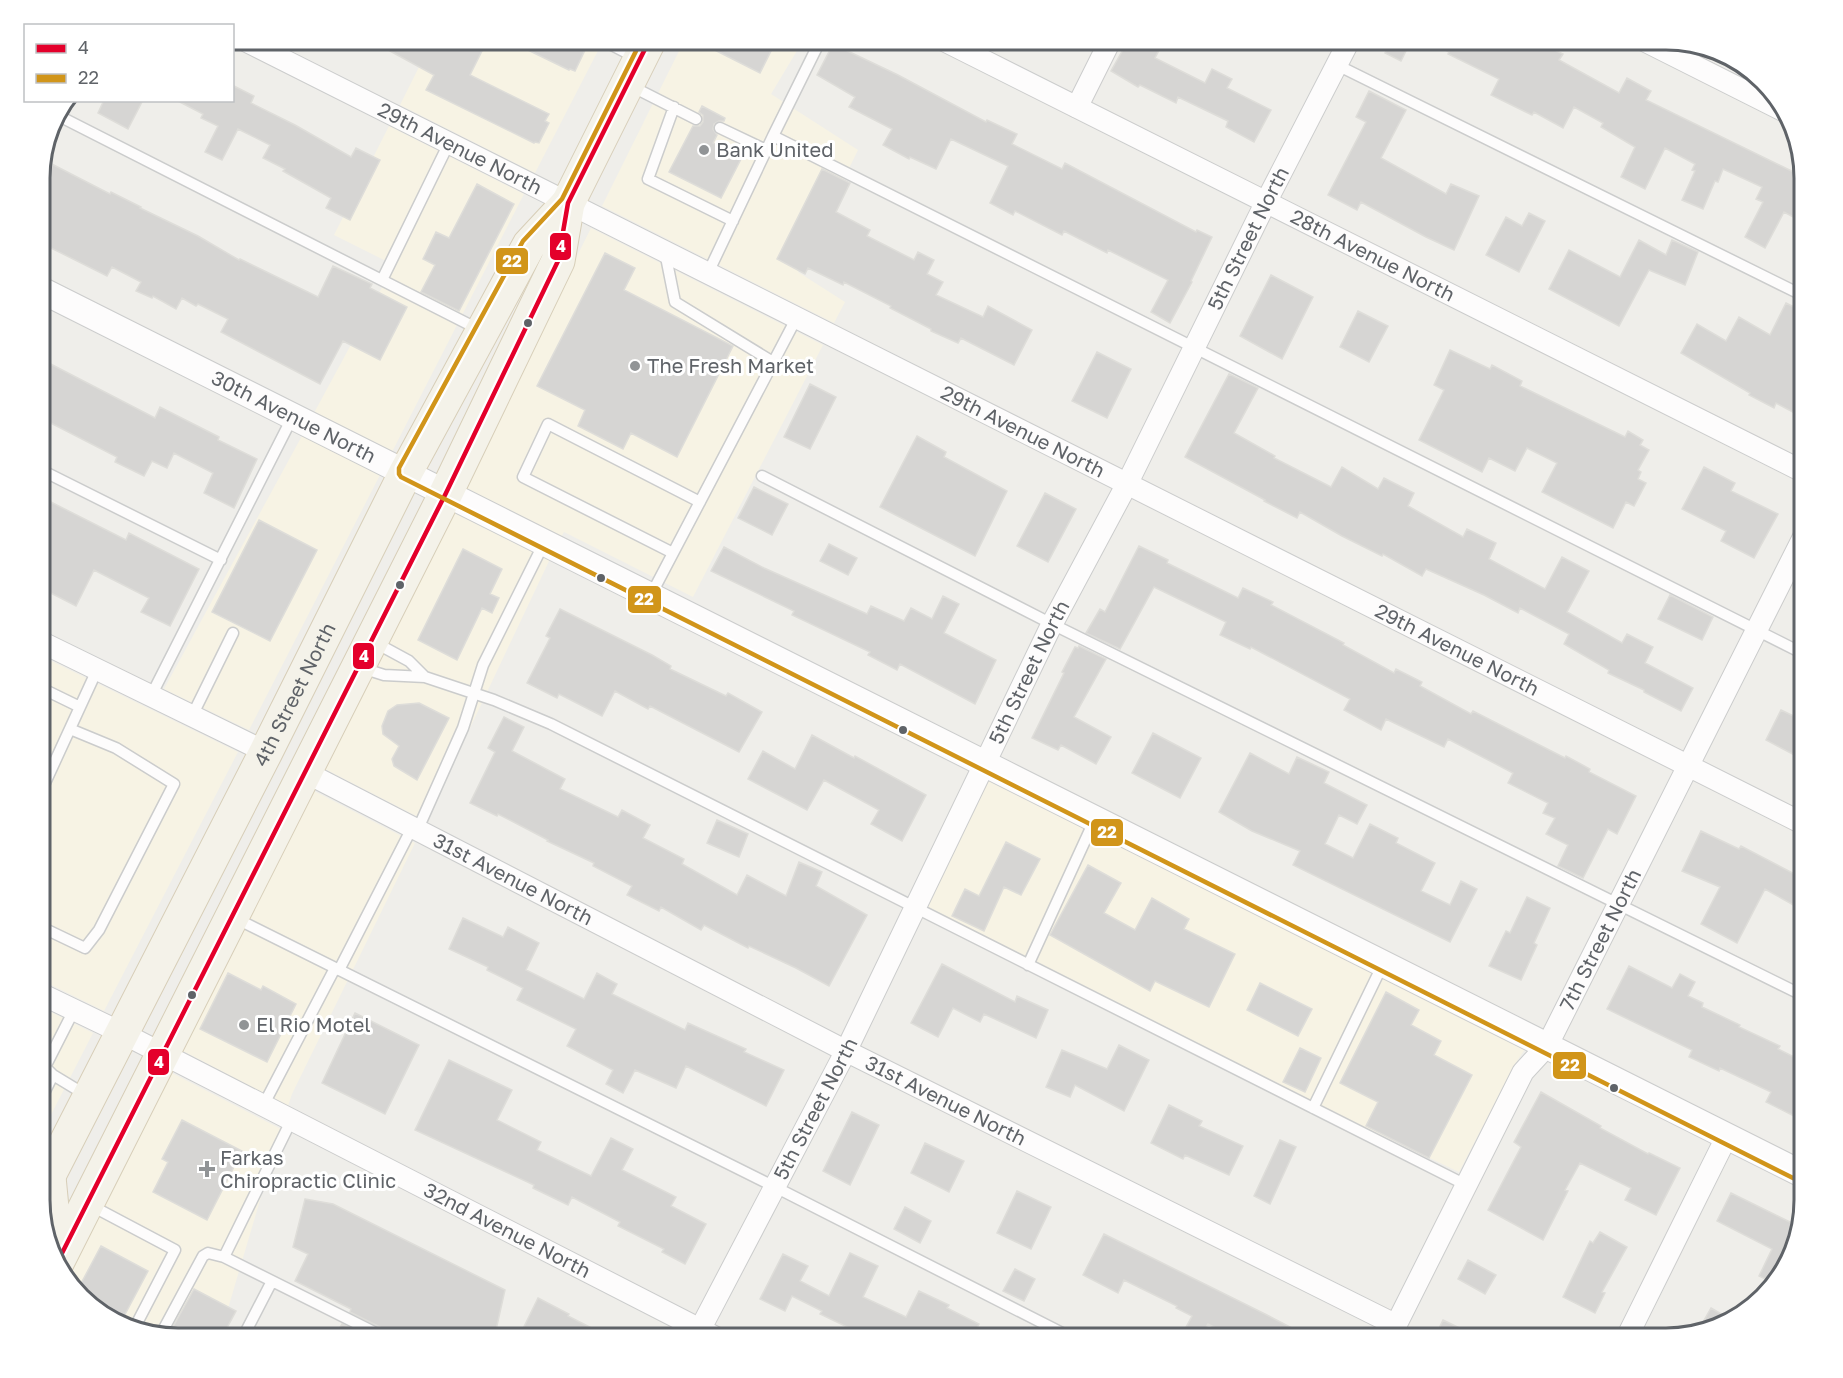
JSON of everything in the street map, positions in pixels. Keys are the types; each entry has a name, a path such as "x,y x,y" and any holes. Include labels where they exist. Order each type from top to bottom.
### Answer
{"main road":[{"name":"4th Street North","path":"50,1174 266,752 405,472 529,245 568,203 639,61"},
{"name":"4th Street North","path":"61,1254 446,493 558,261 568,203"},
{"path":"232,916 226,881 274,783 275,767 266,752"}],"street":[{"name":"29th Avenue North","path":"264,50 1794,819"},
{"name":"28th Avenue North","path":"963,50 1794,467"},
{"path":"1077,107 1106,50"},
{"name":"5th Street North","path":"709,1328 775,1187 846,1051 1052,624 1127,484 1266,202 1344,50"},
{"path":"1663,50 1770,104"},
{"name":"30th Avenue North","path":"50,294 1794,1170"},
{"name":"7th Street North","path":"1395,1328 1523,1072 1547,1046 1794,556"},
{"path":"50,646 266,752"},
{"name":"31st Avenue North","path":"305,772 1385,1328"},
{"name":"32nd Avenue North","path":"50,998 291,1120 690,1328"},
{"path":"1631,1328 1727,1136"}],"lane":[{"path":"620,50 639,61 674,107 696,119"},
{"path":"708,273 816,50"},
{"path":"1337,65 1794,291"},
{"path":"674,107 648,179 733,220"},
{"path":"64,119 481,331"},
{"path":"720,128 766,150"},
{"path":"773,136 1794,649"},
{"path":"382,280 449,143"},
{"path":"665,252 675,302 773,362"},
{"path":"651,595 797,318"},
{"path":"151,696 293,416"},
{"path":"673,554 523,477 548,424 700,502"},
{"path":"50,475 221,560"},
{"path":"762,476 1052,624 1794,991"},
{"path":"263,1106 415,829 463,728 483,665 545,542"},
{"path":"192,716 233,633"},
{"path":"365,653 409,661 425,677"},
{"path":"365,653 384,675 425,677 494,700 551,724 1466,1185"},
{"path":"50,772 97,670"},
{"path":"50,692 80,707"},
{"path":"50,931 85,948 99,930 174,784 116,748 70,729"},
{"path":"1028,965 1095,819"},
{"path":"232,916 1052,1328"},
{"path":"1312,1108 1383,963"},
{"path":"50,1061 74,1010"},
{"path":"50,1072 89,1097"},
{"path":"224,1257 291,1120"},
{"path":"87,1203 175,1250 137,1322"},
{"path":"165,1327 203,1256 208,1253 224,1257 366,1328"},
{"path":"248,1328 272,1281"}],"shaded area":[{"path":"428,50 598,50 535,173 400,105"},
{"path":"680,50 797,50 771,94 858,150 798,272 845,302 834,323 602,206"},
{"path":"389,126 524,194 392,452 314,413 394,265 334,235"},
{"path":"591,228 823,345 693,597 564,532 561,537 462,487"},
{"path":"303,434 381,473 249,730 164,689"},
{"path":"452,509 550,559 426,821 323,768"},
{"path":"50,660 238,752 104,1011 50,984"},
{"path":"989,779 1525,1049 1459,1172 923,916"},
{"path":"312,790 415,843 288,1106 179,1049"},
{"path":"50,1012 93,1033 50,1117"},
{"path":"168,1071 281,1129 222,1328 169,1328 136,1322 100,1302 87,1291 68,1267"}],"building":[{"path":"388,50 482,50 470,75 549,114 545,121 549,123 539,143 534,143 426,90 434,75"},
{"path":"528,50 585,50 575,71"},
{"path":"715,50 772,50 760,73"},
{"path":"830,50 846,50 986,122 987,120 1017,134 1012,144 1062,169 1065,163 1196,232 1197,230 1212,237 1170,323 1151,312 1168,280 1108,250 1107,253 1064,231 1062,235 1015,211 1013,215 990,203 1008,166 951,139 936,169 910,157 909,159 883,145 892,129 849,107 855,97 817,75"},
{"path":"1123,50 1159,50 1155,58 1205,83 1212,69 1232,79 1227,88 1271,110 1254,142 1226,127 1228,121 1178,97 1176,103 1140,85 1138,87 1111,71"},
{"path":"1386,50 1406,50 1401,61 1385,53"},
{"path":"1445,50 1555,50 1563,54 1559,60 1619,93 1627,78 1651,91 1646,100 1793,172 1794,217 1784,212 1765,248 1745,237 1763,202 1756,199 1762,187 1723,169 1703,209 1682,200 1695,171 1692,170 1695,164 1665,148 1645,189 1621,177 1635,147 1601,127 1603,123 1574,107 1563,128 1534,112 1532,115 1491,95 1499,79 1448,54 1449,52"},
{"path":"234,86 254,96 251,103 351,157 356,148 380,160 350,220 326,208 331,198 263,158 270,145 238,129 222,160 205,152 218,126 201,118 203,114 180,102 234,102"},
{"path":"1369,91 1406,110 1381,158 1446,194 1451,184 1479,196 1454,250 1361,202 1357,210 1328,195 1366,122 1356,117"},
{"path":"103,102 142,102 128,129 98,113"},
{"name":"Bank United","path":"702,106 725,118 724,121 714,124 713,129 717,135 713,143 742,157 721,198 669,172 693,126 700,126 703,122 703,115 699,112"},
{"path":"51,163 198,236 239,260 318,297 333,266 372,284 370,288 407,307 380,360 343,341 320,384 221,332 228,319 182,298 176,309 153,296 152,298 136,291 141,282 112,267 107,276 50,248"},
{"path":"822,169 850,183 836,212 870,230 867,236 914,260 918,252 934,260 927,274 943,282 936,295 983,317 988,306 1032,330 1014,365 961,338 958,343 931,331 890,308 891,306 844,282 843,285 808,268 805,274 777,259"},
{"path":"477,184 514,204 459,311 421,292 435,265 423,259 436,232 449,238"},
{"path":"1529,213 1545,221 1519,272 1486,255 1506,217 1522,226"},
{"path":"1639,240 1666,255 1672,240 1698,252 1685,285 1649,270 1619,326 1549,289 1569,250 1620,277"},
{"name":"The Fresh Market","path":"605,253 635,268 624,290 733,346 677,457 631,433 623,449 578,426 585,410 537,386"},
{"path":"1271,275 1313,297 1282,359 1240,336"},
{"path":"1786,303 1794,307 1794,413 1776,403 1774,408 1749,395 1750,393 1681,353 1697,324 1726,341 1739,317 1770,335"},
{"path":"1358,311 1388,326 1369,362 1340,347"},
{"path":"1450,350 1490,369 1492,365 1522,381 1520,386 1625,437 1628,431 1643,440 1640,445 1649,450 1638,470 1641,472 1638,479 1646,483 1634,506 1626,502 1613,528 1542,492 1557,463 1527,448 1515,471 1489,458 1482,472 1419,440 1444,390 1434,385"},
{"path":"1097,352 1131,369 1107,418 1072,401"},
{"path":"50,364 155,418 160,407 257,459 234,508 204,493 213,473 174,453 167,468 152,461 144,476 115,462 117,457 50,423"},
{"path":"1229,374 1258,388 1234,433 1275,456 1274,458 1331,487 1342,467 1378,489 1384,478 1414,493 1408,506 1463,537 1467,529 1496,543 1489,559 1545,589 1562,557 1589,571 1567,612 1622,643 1627,634 1653,647 1645,663 1693,688 1681,711 1608,673 1609,670 1564,644 1569,634 1520,608 1518,613 1426,569 1422,576 1300,512 1297,518 1185,457"},
{"path":"810,384 836,397 810,449 784,437"},
{"path":"917,436 946,452 944,457 1007,491 975,556 880,507"},
{"path":"1704,467 1735,483 1731,491 1778,514 1754,558 1721,541 1726,531 1682,509"},
{"path":"754,487 788,504 772,535 738,518"},
{"path":"1045,493 1076,509 1048,562 1017,546"},
{"path":"50,502 126,540 129,533 199,569 170,626 141,612 149,598 94,570 76,606 50,593"},
{"path":"259,520 317,550 270,641 212,612"},
{"path":"829,544 857,558 848,575 820,561"},
{"path":"1139,546 1168,560 1167,563 1238,598 1243,588 1273,602 1271,605 1344,643 1343,645 1394,673 1396,669 1422,682 1420,686 1471,714 1473,711 1565,758 1566,756 1590,769 1589,772 1636,796 1617,834 1608,829 1583,878 1558,866 1568,845 1546,834 1555,818 1543,813 1548,803 1508,783 1513,773 1448,739 1444,747 1386,719 1381,730 1344,710 1350,699 1251,647 1250,649 1220,635 1226,622 1154,587 1120,649 1086,633 1100,609 1105,612"},
{"path":"724,547 764,568 867,614 871,606 904,621 911,608 932,619 943,596 959,604 944,633 996,660 975,704 900,664 897,670 868,655 870,652 792,615 794,611 711,571"},
{"path":"463,549 502,569 490,594 499,598 492,613 482,608 457,660 418,640"},
{"path":"1670,595 1713,617 1702,640 1658,619"},
{"path":"560,609 652,655 671,666 670,669 726,696 728,693 762,712 739,752 650,706 648,709 615,691 602,716 559,694 557,698 527,683 550,638 546,636"},
{"path":"1079,646 1106,659 1074,717 1111,737 1096,764 1061,745 1058,750 1032,738 1064,673 1062,672 1075,647"},
{"path":"419,703 449,718 417,780 394,766 392,759 399,746 383,734 382,726 388,711 397,705"},
{"path":"1781,710 1794,716 1794,755 1766,740"},
{"path":"504,717 524,727 512,751 565,779 560,789 618,817 622,810 650,825 643,838 684,859 682,864 737,895 747,875 786,896 799,862 822,872 816,886 867,915 829,986 704,925 701,930 661,907 659,911 627,895 632,886 593,866 594,863 498,814 497,816 470,803 495,752 488,748"},
{"path":"1153,733 1201,758 1180,798 1132,773"},
{"path":"812,735 926,795 902,841 871,824 879,810 824,780 807,810 748,779 763,751 795,769"},
{"path":"1250,753 1289,774 1297,757 1329,772 1324,783 1367,805 1357,824 1339,815 1325,844 1353,858 1370,824 1398,838 1396,843 1435,863 1421,891 1450,905 1461,881 1477,889 1450,942 1293,865 1300,851 1252,831 1219,812"},
{"path":"717,820 748,834 739,857 707,843"},
{"path":"1701,831 1739,849 1741,846 1794,874 1794,905 1765,889 1737,943 1701,924 1720,887 1682,871"},
{"path":"1006,842 1040,859 1021,895 1004,887 984,931 952,916 965,889 979,896"},
{"path":"1088,865 1121,883 1104,913 1135,930 1152,898 1189,919 1184,929 1235,954 1209,1007 1155,981 1150,991 1050,935"},
{"path":"1527,897 1550,908 1521,980 1489,966 1506,931 1510,933"},
{"path":"463,918 503,937 508,927 539,943 526,970 584,999 597,973 617,984 612,994 685,1030 688,1023 746,1049 744,1052 784,1070 766,1106 686,1066 676,1088 635,1070 623,1093 606,1084 613,1070 567,1046 576,1029 517,1000 523,988 487,970 488,967 449,949"},
{"path":"942,964 1015,1002 1017,996 1048,1010 1036,1038 984,1014 980,1022 953,1008 938,1037 911,1023"},
{"path":"1629,966 1672,988 1680,974 1695,982 1688,996 1703,1003 1702,1007 1780,1046 1778,1049 1794,1057 1794,1116 1766,1102 1771,1092 1720,1068 1719,1071 1689,1057 1692,1050 1607,1009"},
{"path":"228,973 261,990 263,986 296,1004 267,1062 200,1029"},
{"path":"1260,983 1312,1009 1298,1036 1247,1010"},
{"path":"1386,992 1419,1010 1411,1025 1441,1041 1434,1055 1472,1075 1429,1158 1366,1126 1378,1102 1340,1083"},
{"path":"355,1013 419,1045 385,1114 322,1083"},
{"path":"1119,1045 1149,1060 1124,1111 1075,1085 1070,1097 1046,1087 1062,1050 1107,1069"},
{"path":"1300,1048 1321,1058 1305,1092 1283,1082"},
{"path":"449,1060 512,1090 497,1120 541,1142 537,1150 591,1176 611,1138 633,1149 622,1170 676,1197 671,1206 706,1224 685,1264 662,1252 664,1249 618,1226 620,1222 572,1197 568,1205 533,1188 534,1185 415,1130"},
{"path":"1541,1092 1601,1126 1600,1128 1680,1168 1656,1215 1625,1200 1631,1188 1580,1163 1565,1190 1568,1191 1543,1240 1488,1210 1521,1147 1514,1142"},
{"path":"1169,1105 1202,1121 1199,1126 1243,1146 1229,1175 1185,1155 1183,1159 1151,1143"},
{"path":"852,1112 879,1125 850,1185 823,1171"},
{"name":"Farkas Chiropractic Clinic","path":"182,1120 242,1151 207,1220 153,1192 168,1162 162,1159"},
{"path":"1280,1140 1296,1147 1270,1204 1254,1196"},
{"path":"925,1143 964,1161 949,1192 911,1173"},
{"path":"1017,1191 1051,1207 1031,1249 997,1233"},
{"path":"1731,1193 1791,1223 1787,1242 1766,1279 1759,1276 1772,1249 1717,1221"},
{"path":"305,1199 333,1204 505,1290 496,1328 382,1328 350,1312 351,1309 295,1281 308,1254 293,1247"},
{"path":"905,1207 931,1221 920,1243 894,1229"},
{"path":"1600,1232 1627,1247 1602,1292 1605,1293 1595,1313 1563,1297 1590,1241 1593,1243"},
{"path":"1104,1234 1292,1328 1216,1328 1208,1324 1206,1328 1186,1328 1192,1316 1176,1308 1177,1306 1124,1280 1118,1293 1083,1275"},
{"path":"101,1246 148,1271 124,1316 100,1302 81,1284"},
{"path":"850,1253 878,1266 863,1297 906,1317 919,1291 949,1305 947,1308 979,1324 977,1328 849,1328 820,1314 822,1311 792,1296 785,1311 760,1299 783,1254 808,1266 800,1281 829,1296"},
{"path":"1468,1260 1496,1275 1485,1294 1458,1279"},
{"path":"1015,1269 1035,1279 1024,1301 1003,1291"},
{"path":"194,1289 236,1311 227,1328 172,1328"},
{"path":"538,1298 591,1328 523,1328"},
{"path":"1711,1308 1723,1315 1707,1322 1702,1323"},
{"path":"1443,1320 1459,1328 1439,1328"}],"transit line":[{"name":"22","path":"636,50 562,199 523,241 399,468 401,477 1794,1178"},
{"name":"4","path":"61,1254 446,493 558,261 568,203 644,50"}],"place":[{"name":"Bank United","path":"704,150"},
{"name":"The Fresh Market","path":"635,366"},
{"name":"El Rio Motel","path":"244,1025"},
{"name":"Farkas Chiropractic Clinic","path":"207,1169"}]}
